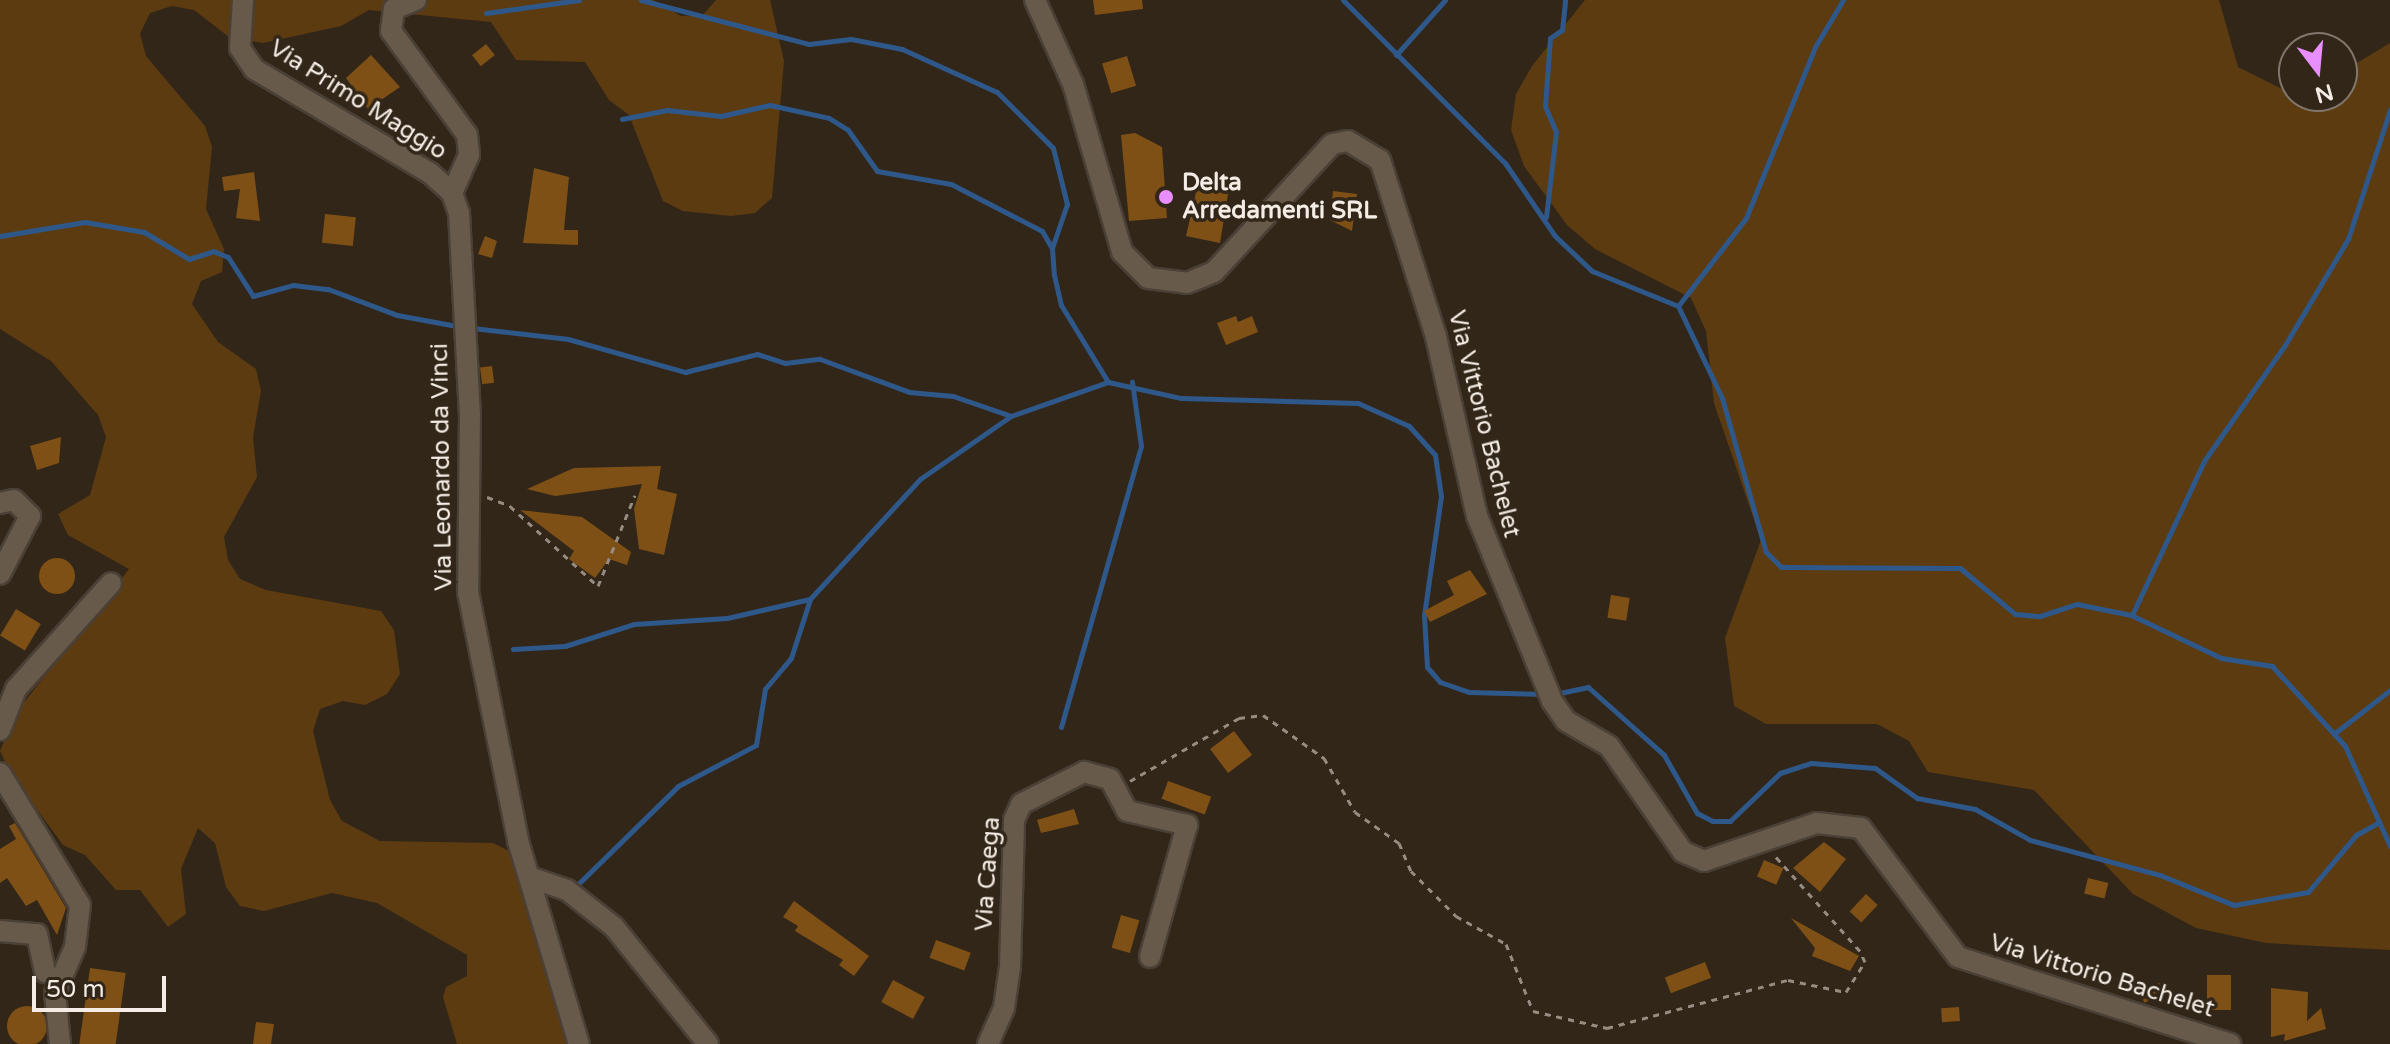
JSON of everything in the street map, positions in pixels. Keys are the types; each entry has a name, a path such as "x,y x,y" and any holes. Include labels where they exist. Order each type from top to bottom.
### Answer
{"street":[{"name":"Via Primo Maggio","path":"243,0 240,48 254,69 452,193"},
{"path":"416,0 394,9 391,31 467,135 469,155 452,193"},
{"name":"Via Vittorio Bachelet","path":"1035,0 1073,84 1122,252 1148,278 1176,284 1214,272 1332,144 1348,141 1380,160 1436,337 1477,516 1552,701 1566,721 1609,746 1683,852 1704,861 1817,823 1861,828 1958,957 2230,1044"},
{"name":"Via Leonardo da Vinci","path":"452,193 465,243 468,592 518,841 532,878"},
{"path":"0,503 14,500 30,516 0,574"},
{"path":"0,730 16,689 111,583"},
{"name":"Via Caega","path":"988,1044 1004,1008 1021,804 1084,772 1098,772 1116,788 1127,811 1187,825 1150,957"},
{"path":"0,773 80,905 75,947 55,993 60,1044"},
{"path":"532,878 579,1044"},
{"path":"532,878 567,890 614,927 708,1044"},
{"path":"0,931 37,934 45,972"}],"path":[{"path":"467,493 510,506 598,586 635,495"},
{"path":"1116,788 1179,759 1239,718 1263,715 1324,758 1355,812 1399,843 1411,871 1456,916 1506,944 1533,1011 1607,1028 1788,980 1846,992 1865,962 1860,951 1773,855 1752,846"}],"shaded area":[{"path":"0,0 653,0 681,16 703,15 716,0 770,0 784,61 772,198 755,213 731,216 683,211 663,201 629,115 609,100 585,62 516,60 491,22 369,10 341,26 263,43 229,37 194,10 172,6 150,13 140,34 146,56 205,126 212,147 206,209 224,249 222,272 201,281 192,304 218,342 256,369 261,391 253,437 257,477 224,537 228,560 240,579 266,590 381,611 394,630 400,674 387,694 365,705 343,701 320,709 313,731 330,800 342,821 380,841 493,843 509,851 540,928 567,1044 457,1044 443,997 446,987 467,976 467,955 377,903 332,893 264,911 240,906 226,887 215,843 198,828 181,869 186,914 168,927 140,890 116,890 85,855 63,845 11,774 0,751 18,710 129,569 68,535 58,514 90,495 106,437 98,415 51,361 0,329"},
{"path":"1585,0 2219,0 2238,67 2278,87 2278,112 2358,112 2358,62 2390,43 2390,950 2266,943 2196,928 2133,894 2034,790 1928,772 1909,741 1877,724 1766,724 1734,706 1725,638 1761,540 1714,403 1706,331 1691,298 1595,249 1567,225 1524,166 1511,130 1516,94 1532,66"}],"building":[{"path":"1093,0 1142,0 1143,9 1095,15"},
{"path":"486,44 495,55 481,66 472,55"},
{"path":"371,55 400,87 368,109 346,78"},
{"path":"1127,56 1136,86 1111,93 1102,64"},
{"path":"1135,133 1162,147 1167,218 1129,221 1121,135"},
{"path":"534,168 569,177 564,230 578,230 578,245 523,243"},
{"path":"254,172 260,221 236,218 240,189 224,191 222,177"},
{"path":"1198,184 1229,188 1220,243 1186,236"},
{"path":"1333,191 1357,194 1352,231 1330,220"},
{"path":"325,214 356,217 353,246 322,243"},
{"path":"485,236 497,241 492,258 478,254"},
{"path":"1236,316 1238,322 1252,316 1258,332 1226,345 1217,323"},
{"path":"492,366 494,383 482,384 480,367"},
{"path":"61,437 59,463 37,470 30,446"},
{"path":"661,466 657,489 677,494 664,555 639,549 634,509 642,484 555,496 527,489 574,468"},
{"path":"520,510 582,517 631,552 627,565 609,559 595,578 569,559 574,551"},
{"path":"57,558 70,563 75,576 70,589 57,594 44,589 39,576 44,563"},
{"path":"1470,570 1487,594 1430,622 1424,611 1454,595 1447,581"},
{"path":"1611,595 1630,598 1626,621 1607,618"},
{"path":"16,609 41,624 25,651 0,636"},
{"path":"1234,731 1252,755 1228,773 1210,749"},
{"path":"1168,781 1211,797 1205,815 1162,799"},
{"path":"1074,809 1079,824 1041,833 1037,820"},
{"path":"15,823 66,908 57,935 37,900 26,906 7,878 0,883 0,849 16,839 9,826"},
{"path":"1824,842 1846,859 1820,892 1793,868"},
{"path":"1764,860 1783,868 1776,885 1757,877"},
{"path":"2088,878 2108,883 2105,899 2084,894"},
{"path":"1866,894 1878,905 1861,922 1850,912"},
{"path":"794,901 869,956 854,976 839,965 843,960 795,931 798,926 783,917"},
{"path":"1121,915 1139,920 1130,953 1112,948"},
{"path":"1791,918 1859,956 1850,971 1812,956 1815,948"},
{"path":"936,940 971,953 964,971 930,958"},
{"path":"1705,962 1711,978 1671,993 1665,977"},
{"path":"90,968 126,973 116,1044 79,1044"},
{"path":"2207,975 2231,975 2231,1010 2207,1010"},
{"path":"893,980 925,997 913,1019 881,1002"},
{"path":"2160,983 2164,996 2144,1003 2140,989"},
{"path":"2271,988 2308,992 2307,1021 2321,1008 2326,1029 2284,1041 2285,1034 2271,1037"},
{"path":"27,1006 41,1012 47,1026 41,1040 27,1046 13,1040 7,1026 13,1012"},
{"path":"1959,1007 1960,1021 1942,1022 1941,1008"},
{"path":"256,1022 274,1024 271,1044 253,1044"}],"waterway":[{"path":"486,13 579,0"},
{"path":"641,0 809,44 851,39 902,49 997,92 1053,148 1067,204 1052,248 1061,305 1108,382"},
{"path":"1343,0 1505,163 1555,236 1592,271 1678,306 1722,398 1766,552 1781,567 1960,568 2015,614 2040,616 2077,604 2131,615 2221,658 2272,666 2345,746 2390,846"},
{"path":"1396,55 1445,0"},
{"path":"1546,217 1556,132 1545,106 1550,38 1562,30 1565,0"},
{"path":"1678,306 1746,218 1815,47 1843,0"},
{"path":"622,119 667,110 721,116 770,105 829,118 848,130 877,171 951,184 1042,231 1052,248"},
{"path":"2132,615 2204,461 2285,345 2348,239 2390,110"},
{"path":"0,236 85,222 144,232 189,259 213,251 228,257 253,296 293,285 328,289 397,315 462,327"},
{"path":"472,328 568,339 685,372 757,354 785,363 820,359 909,392 953,396 1011,416"},
{"path":"573,889 678,786 756,745 765,689 791,658 810,599 920,479 1011,416 1108,382 1181,398 1358,403 1409,426 1435,455 1441,496 1424,616 1427,667 1440,682 1469,692 1545,694"},
{"path":"1061,727 1141,446 1132,382"},
{"path":"513,649 565,646 634,624 727,618 810,599"},
{"path":"1555,694 1588,687 1664,755 1697,813 1713,821 1730,821 1780,773 1811,763 1875,768 1917,798 1975,809 2030,840 2160,875 2234,905 2308,892 2356,835 2378,823"},
{"path":"2335,733 2390,690"}],"place":[{"name":"Delta Arredamenti SRL","path":"1166,197"}]}
